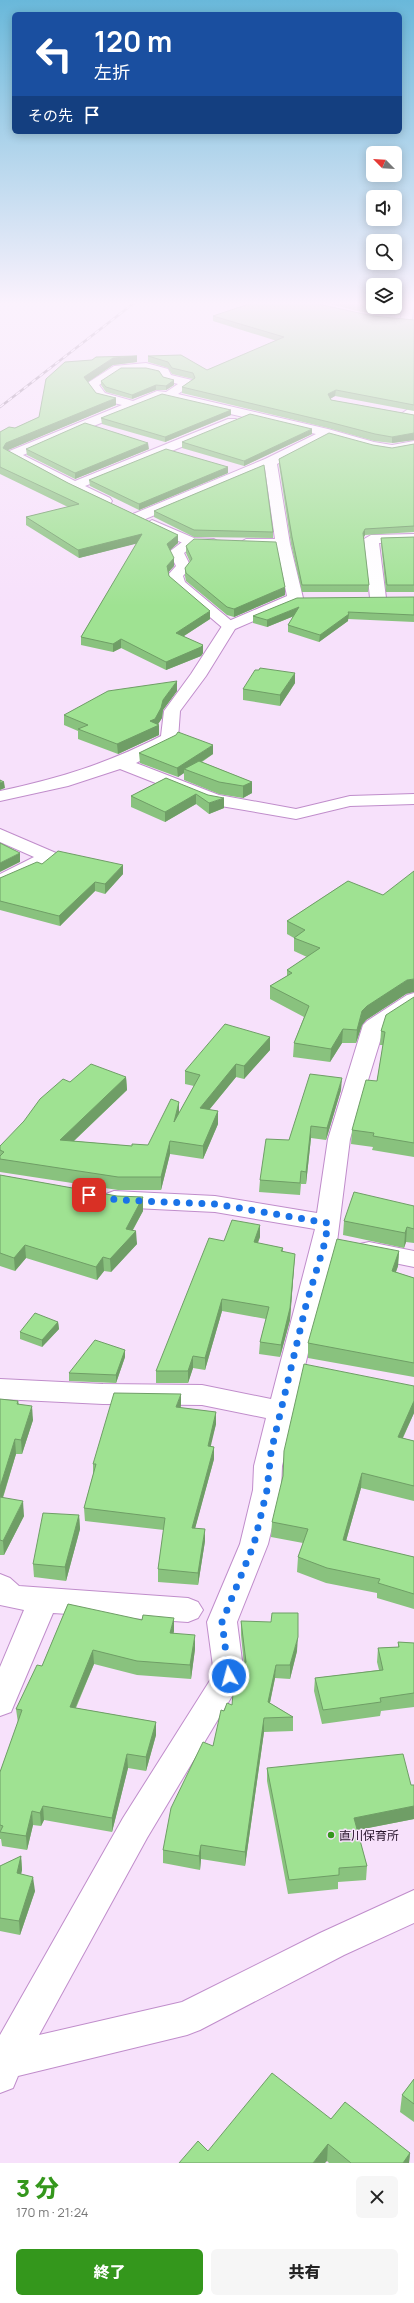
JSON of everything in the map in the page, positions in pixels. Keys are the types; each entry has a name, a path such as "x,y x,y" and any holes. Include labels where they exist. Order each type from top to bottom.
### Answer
{"street":[{"path":"207,404 392,449 414,445"},
{"path":"133,405 12,455 191,542 283,544"},
{"path":"393,412 412,413"},
{"path":"74,486 250,414"},
{"path":"84,424 106,431"},
{"path":"138,517 242,472 270,462 328,433"},
{"path":"143,442 186,455"},
{"path":"0,796 60,783 121,763 169,739 172,711 198,676 229,626 301,598 283,544 270,462"},
{"path":"221,466 242,472"},
{"path":"362,598 386,598 371,539 414,538"},
{"path":"191,542 176,552 184,568 175,575 178,584 229,626"},
{"path":"121,763 215,800 240,803 296,814 350,801 414,799"},
{"path":"0,835 49,857 0,881"},
{"path":"2,2065 135,1828 229,1676 222,1622 254,1544 267,1490 268,1466 281,1411 303,1368 306,1305 326,1232 339,1139 374,1025 414,999"},
{"path":"94,1196 118,1200 215,1204 326,1232 414,1259"},
{"path":"0,1389 103,1394 202,1395 281,1411"},
{"path":"0,1586 11,1597 188,1610"},
{"path":"0,1703 43,1600"},
{"path":"2,2065 186,2018 414,1906"}],"building":[{"path":"41,404 101,404 6,443 3,448 68,483 178,535 167,544 174,558 167,566 169,576 210,611 176,633 203,645 201,647 166,662 121,639 113,644 81,637 142,534 78,550 26,517 79,504 0,467 0,432 9,427 15,428 39,417"},
{"path":"137,404 205,404 231,410 165,437 101,418"},
{"path":"253,404 353,404 414,415 414,433 392,437"},
{"path":"250,414 312,429 244,461 182,442"},
{"path":"85,423 148,443 75,473 26,449"},
{"path":"329,433 373,445 392,448 414,444 414,526 365,529 363,533 369,585 302,585 292,537 279,459"},
{"path":"166,449 228,467 139,504 89,480"},
{"path":"264,465 273,532 194,530 154,511"},
{"path":"414,537 414,585 387,585 381,538"},
{"path":"194,539 276,542 285,587 234,609 227,607 186,573 185,568 192,559 186,546"},
{"path":"414,597 414,615 348,612 349,614 320,635 288,625 299,607 267,620 253,616 297,598"},
{"path":"260,668 295,673 280,695 243,689 255,670 259,670"},
{"path":"177,681 163,700 161,708 155,719 150,721 159,725 117,744 78,729 88,725 64,715 108,691"},
{"path":"178,732 213,745 177,768 139,753 176,735"},
{"path":"199,761 252,782 243,786 219,782 184,769"},
{"path":"166,778 208,795 224,798 209,803 196,794 165,812 131,796"},
{"path":"0,843 20,853 0,863"},
{"path":"58,851 123,865 105,884 95,882 59,916 0,901 0,878 37,862 42,864"},
{"path":"414,871 414,979 407,980 367,1006 362,1011 357,1030 343,1029 331,1049 294,1043 309,1006 270,986 292,973 287,970 320,948 294,938 305,930 287,921 348,881 383,895"},
{"path":"414,997 414,1143 373,1136 374,1133 352,1130 366,1080 377,1081 385,1032 381,1031 386,1015"},
{"path":"225,1024 270,1037 244,1066 236,1064 200,1108 218,1111 203,1146 170,1141 161,1177 118,1177 0,1159 0,1156 4,1152 0,1150 0,1146 24,1121 40,1099 63,1079 70,1082 91,1064 126,1077 60,1140 132,1146 132,1144 148,1145 171,1099 179,1102 174,1122 200,1075 185,1071"},
{"path":"310,1074 342,1078 327,1128 311,1126 306,1172 301,1171 300,1183 260,1180 266,1139 289,1140"},
{"path":"0,1175 117,1196 143,1197 126,1229 136,1231 110,1259 103,1257 96,1267 25,1245 14,1258 0,1253"},
{"path":"354,1192 414,1206 414,1229 407,1227 405,1233 344,1221"},
{"path":"232,1220 260,1225 254,1242 283,1248 281,1251 295,1254 290,1308 281,1345 260,1342 269,1307 222,1299 205,1358 193,1356 188,1371 156,1371 209,1238 224,1241"},
{"path":"337,1239 399,1251 392,1271 414,1278 414,1363 308,1343"},
{"path":"35,1313 58,1322 42,1340 20,1332"},
{"path":"95,1340 125,1350 116,1375 69,1373"},
{"path":"304,1364 414,1386 414,1401 398,1437 414,1441 414,1486 362,1473 343,1540 414,1557 414,1594 378,1583 380,1579 327,1568 298,1557 308,1529 272,1522 283,1476 284,1451"},
{"path":"114,1393 181,1394 176,1407 216,1412 208,1446 214,1447 192,1528 205,1529 198,1573 158,1569 165,1518 84,1508 96,1464 93,1464"},
{"path":"0,1399 18,1401 17,1404 32,1406 21,1440 15,1439 0,1487"},
{"path":"0,1497 23,1501 3,1541 0,1540"},
{"path":"43,1513 79,1515 65,1567 33,1564"},
{"path":"68,1604 142,1620 143,1615 174,1618 170,1633 195,1635 190,1665 137,1661 93,1650 70,1707 156,1722 146,1757 127,1754 112,1818 43,1806 40,1813 32,1811 26,1836 0,1832 3,1826 0,1825 0,1772 22,1710 16,1709 37,1665 42,1666"},
{"path":"272,1613 298,1613 298,1637 290,1665 276,1665 268,1702 293,1717 264,1718 245,1852 201,1845 199,1856 163,1850 171,1808 203,1742 213,1746 221,1710 224,1711 227,1703 232,1705 234,1682 246,1662 241,1621 271,1622"},
{"path":"398,1642 414,1643 414,1693 380,1698 381,1702 323,1710 315,1678 383,1670 378,1648 399,1647"},
{"path":"403,1754 411,1785 414,1785 414,1806 354,1818 367,1866 339,1868 339,1875 289,1880 267,1768"},
{"path":"21,1856 17,1873 33,1877 19,1921 0,1918 0,1866"},
{"path":"272,2073 331,2119 345,2102 410,2153 403,2163 351,2163 328,2144 313,2163 179,2163 198,2141 208,2151"},
{"path":"414,2079 414,2104 402,2095"}],"railway":[{"path":"0,407 4,404"}],"place":[{"name":"直川保育所","path":"331,1835"}],"route":[{"path":"89,1195 118,1200 215,1204 328,1223 325,1242 306,1305 271,1452 268,1466 267,1490 254,1544 222,1622 229,1676"}]}
